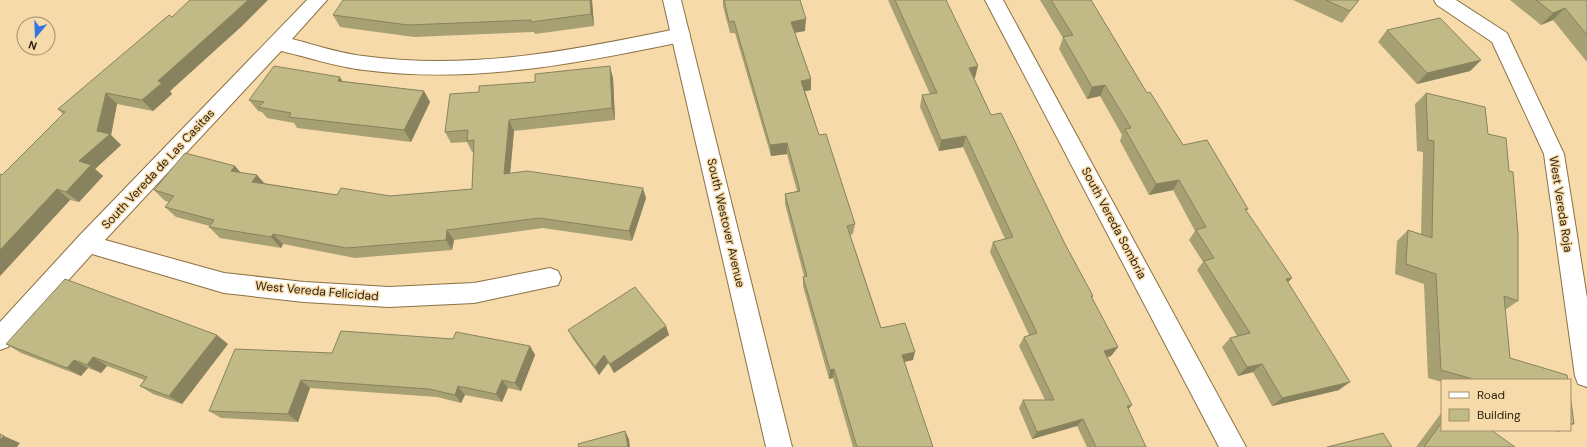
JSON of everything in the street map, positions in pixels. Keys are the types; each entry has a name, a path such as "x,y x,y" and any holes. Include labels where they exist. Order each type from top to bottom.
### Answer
{"street":[{"name":"South Vereda de Las Casitas","path":"0,339 87,243 318,0"},
{"name":"South Westover Avenue","path":"672,0 779,447"},
{"name":"South Vereda Sombria","path":"994,0 1233,447"},
{"name":"West Vereda Roja","path":"1443,0 1500,38 1554,154 1587,376"},
{"path":"277,43 362,63 422,68 494,68 569,58 681,36"},
{"name":"West Vereda Felicidad","path":"87,243 112,252 224,283 304,292 389,297 474,293 550,278"}],"building":[{"path":"190,0 248,0 158,81 162,83 142,100 106,93 97,131 110,134 79,161 91,165 66,192 57,189 0,250 0,174 2,175 65,112 58,109 169,15 172,17"},
{"path":"343,0 590,0 591,14 531,22 531,20 408,25 333,15"},
{"path":"724,0 800,0 806,19 791,22 811,79 801,81 819,135 826,134 855,224 847,226 881,328 905,323 915,352 902,355 933,447 857,447 834,369 830,370 803,277 807,276 785,194 800,191 787,143 770,145 734,21 729,22"},
{"path":"895,0 946,0 978,66 969,68 991,115 1001,113 1065,244 1093,296 1091,296 1118,347 1104,351 1132,405 1127,406 1146,447 1096,447 1083,419 1037,432 1023,400 1054,400 1024,337 1037,333 993,242 1013,237 966,136 941,140 922,95 937,93"},
{"path":"1051,0 1091,0 1147,93 1150,92 1183,145 1207,140 1248,209 1245,209 1292,278 1286,279 1350,382 1282,398 1262,364 1247,367 1230,338 1250,333 1204,261 1214,258 1196,230 1206,227 1179,180 1156,184 1125,129 1131,128 1105,85 1092,87 1063,37 1073,35"},
{"path":"1326,0 1359,0 1350,11"},
{"path":"1536,0 1587,0 1587,35 1565,8 1553,13"},
{"path":"1440,18 1481,60 1427,73 1387,30"},
{"path":"274,66 340,77 338,81 424,91 404,130 289,117 291,113 258,107 264,102 249,100"},
{"path":"610,66 612,108 509,120 504,174 527,171 643,188 629,231 539,218 447,230 446,240 346,248 273,234 271,237 209,227 214,220 165,207 174,196 154,190 185,153 235,166 231,171 257,175 252,182 337,195 341,188 390,196 472,189 474,140 467,141 468,130 445,132 450,94 479,92 479,86 535,82 535,74"},
{"path":"1426,93 1485,107 1488,134 1506,138 1509,171 1513,172 1518,234 1518,301 1504,296 1510,358 1567,375 1568,379 1473,379 1441,370 1436,274 1406,264 1408,230 1432,238 1434,141 1428,140"},
{"path":"65,279 217,335 169,396 140,386 147,377 93,357 87,365 74,360 67,368 6,344"},
{"path":"635,287 666,326 610,364 604,355 595,367 568,330"},
{"path":"341,331 453,339 456,332 530,346 515,383 502,380 496,394 458,386 455,395 429,389 301,380 288,414 209,411 235,349 332,353"},
{"path":"1571,402 1574,424 1571,423"},
{"path":"1441,423 1441,431 1492,431 1515,447 1424,447"},
{"path":"625,431 628,447 579,447 578,444"},
{"path":"1383,433 1392,447 1327,447"},
{"path":"0,434 4,436 0,440"}]}
